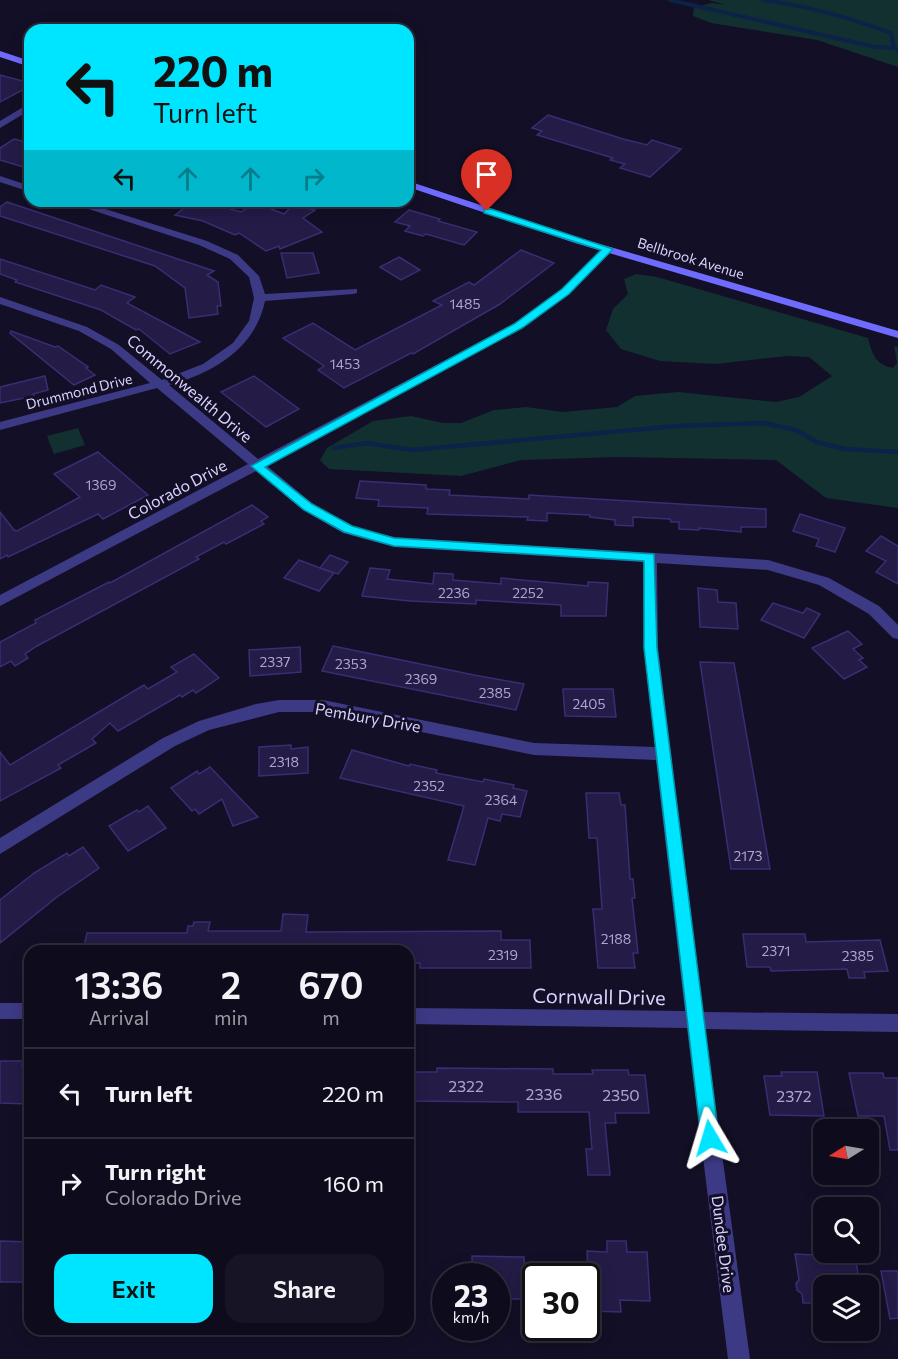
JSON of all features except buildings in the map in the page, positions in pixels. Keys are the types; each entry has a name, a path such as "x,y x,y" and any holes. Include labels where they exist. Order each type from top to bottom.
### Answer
{"street":[{"path":"0,54 24,62"},
{"path":"0,125 24,110"},
{"path":"0,179 24,187"},
{"name":"Bellbrook Avenue","path":"414,185 507,218 898,335"},
{"path":"88,207 203,243 234,256 254,276 260,298 352,291"},
{"name":"Colorado Drive","path":"0,601 518,326 565,292 608,249"},
{"name":"Drummond Drive","path":"0,426 162,384 207,367 237,345 255,321 260,298"},
{"name":"Commonwealth Drive","path":"0,300 100,337 162,384 256,466 308,507 348,530 394,542 768,565 824,581 874,610 898,634"},
{"name":"Dundee Drive","path":"650,557 651,648 694,1020 739,1359"},
{"name":"Pembury Drive","path":"0,847 169,742 204,725 279,706 323,706 534,749 663,753"},
{"path":"0,1011 24,1011"},
{"name":"Cornwall Drive","path":"414,1016 898,1023"}],"green space":[{"path":"708,0 898,0 898,67 817,40 711,23 693,16 694,7 712,3 726,5"},
{"path":"636,274 657,277 868,338 876,358 887,367 893,368 897,363 894,346 898,347 898,508 826,498 776,460 619,457 521,460 461,476 329,469 320,460 327,448 373,421 411,416 443,423 461,423 494,410 526,407 563,412 617,407 635,396 678,392 776,402 799,397 832,376 809,357 787,356 716,364 660,361 621,349 606,330 613,309 628,294 624,279"},
{"path":"78,428 85,445 54,454 47,436"}],"waterway":[{"path":"670,0 875,47 894,48"},
{"path":"763,0 828,13 891,33 894,48"},
{"path":"894,48 898,50"},
{"path":"334,448 367,443 412,450 677,426 764,423 796,430 817,442 845,449 898,452"}],"route":[{"path":"487,211 608,249 565,292 518,326 256,466 308,507 348,530 394,542 650,557 651,648 710,1138"}]}
